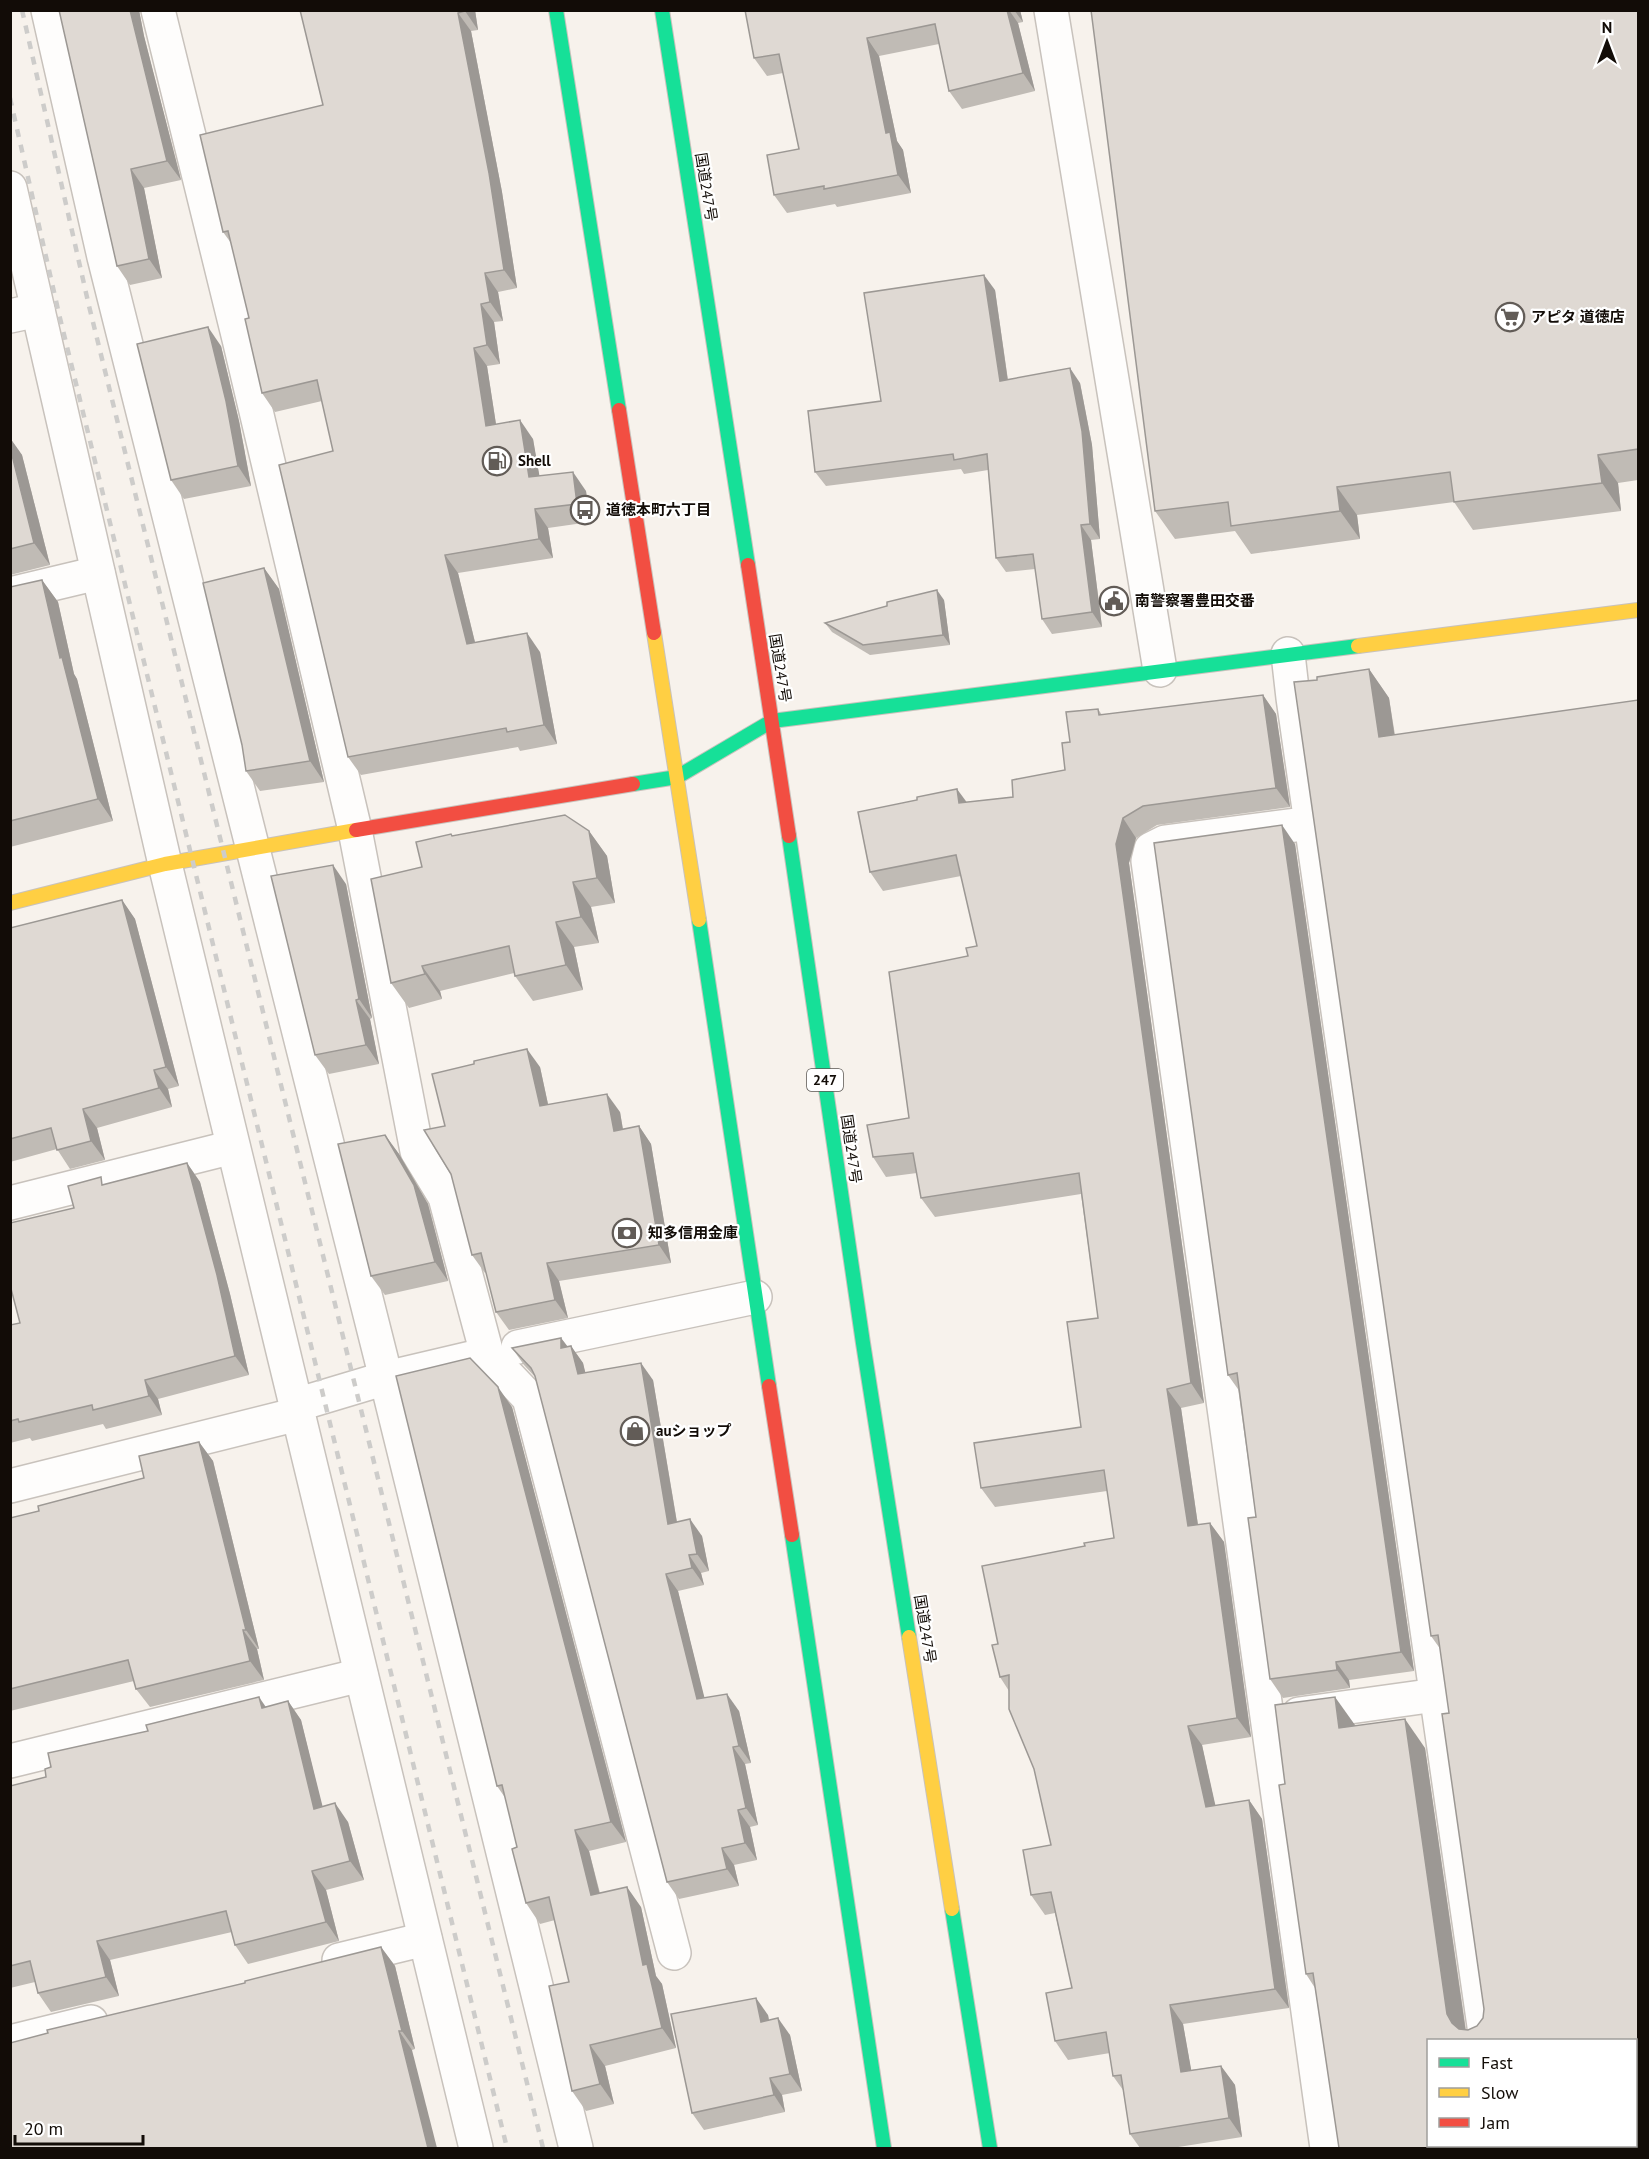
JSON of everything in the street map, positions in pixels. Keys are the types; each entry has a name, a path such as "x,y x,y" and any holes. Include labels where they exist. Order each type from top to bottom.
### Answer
{"main road":[{"path":"556,10 677,777 884,2148"},
{"name":"国道247号","path":"662,10 772,721 867,1366 990,2148"},
{"path":"10,903 165,864 253,847 677,777 772,721 1638,610"}],"street":[{"path":"48,10 104,257 386,1378 576,2148"},
{"path":"158,10 239,339 355,830 417,1151 445,1197 487,1354 529,1398 674,1953"},
{"path":"1052,10 1160,670"},
{"path":"10,188 24,313 98,573 165,864 476,2148"},
{"path":"10,594 98,573"},
{"path":"1288,654 1486,2039"},
{"path":"1311,823 1165,842 1151,849 1148,861 1327,2148"},
{"path":"10,1203 233,1147"},
{"path":"10,1486 297,1410 386,1378 755,1297"},
{"path":"10,1761 361,1675"},
{"path":"1268,1719 1436,1695"},
{"path":"309,1968 425,1939"},
{"path":"10,2042 124,2014"}],"building":[{"path":"59,10 130,10 167,161 131,169 149,259 117,266"},
{"path":"300,10 465,10 458,13 489,173 504,270 485,273 490,302 481,304 487,345 474,348 486,426 520,420 529,477 573,472 577,504 535,509 539,539 445,555 467,644 527,633 544,725 507,732 506,728 348,757 279,465 333,451 317,380 262,393 245,319 249,318 228,231 223,232 200,135 323,105"},
{"path":"745,10 1007,10 1023,73 949,91 935,24 867,38 886,133 890,132 898,175 824,189 824,186 774,195 767,155 799,149 779,54 754,58"},
{"path":"1091,10 1638,10 1638,449 1598,455 1602,483 1454,502 1450,472 1337,487 1340,511 1231,526 1228,502 1155,511"},
{"path":"984,275 1000,381 1070,368 1082,431 1090,524 1081,525 1092,612 1042,619 1033,554 996,558 987,454 954,460 953,454 815,472 808,411 881,401 864,293"},
{"path":"208,327 226,401 238,466 171,480 137,344"},
{"path":"10,447 34,543 10,549"},
{"path":"264,568 310,761 246,771 242,745 203,583"},
{"path":"42,580 60,658 62,657 98,799 10,821 10,587"},
{"path":"937,590 943,635 863,645 825,623 887,606 887,602"},
{"path":"1369,669 1379,737 1638,700 1638,2132 1637,2039 1427,2039 1427,2147 1581,2148 1339,2148 1313,1973 1306,1974 1279,1785 1285,1784 1275,1705 1335,1697 1339,1728 1405,1719 1447,2014 1459,2029 1468,2030 1477,2026 1483,2018 1484,2009 1442,1714 1449,1713 1438,1635 1431,1636 1294,682 1317,680 1317,677"},
{"path":"1263,695 1276,788 1143,806 1123,818 1116,844 1191,1383 1167,1389 1188,1526 1210,1523 1237,1718 1188,1726 1206,1807 1249,1800 1275,1989 1170,2005 1181,2072 1221,2066 1229,2118 1130,2134 1121,2075 1113,2076 1106,2032 1055,2041 1046,1993 1072,1988 1051,1892 1031,1895 1023,1850 1051,1845 1034,1769 1009,1709 1009,1675 1000,1677 992,1645 998,1644 982,1566 1085,1546 1084,1543 1114,1538 1104,1470 981,1488 974,1443 1081,1427 1067,1322 1098,1318 1079,1173 921,1198 913,1153 873,1157 867,1125 909,1118 889,972 968,956 966,948 977,946 956,855 870,872 858,812 957,789 959,803 1013,797 1012,780 1065,770 1062,743 1070,742 1066,712 1098,709 1099,715"},
{"path":"565,815 589,831 597,878 573,882 581,917 556,922 566,965 515,976 509,946 422,966 425,974 391,983 371,879 422,867 416,842"},
{"path":"1282,825 1401,1652 1336,1662 1337,1670 1270,1679 1248,1518 1256,1517 1237,1373 1228,1375 1154,843"},
{"path":"333,865 366,1045 315,1055 271,876"},
{"path":"122,900 166,1067 154,1070 159,1088 83,1109 91,1141 57,1150 51,1128 10,1139 10,928"},
{"path":"527,1049 540,1106 607,1094 614,1131 639,1126 659,1245 547,1263 555,1300 496,1312 481,1253 472,1255 451,1174 424,1130 445,1126 432,1074 474,1064 474,1061"},
{"path":"385,1135 414,1185 435,1262 371,1276 338,1144"},
{"path":"187,1163 217,1275 235,1356 145,1380 149,1396 93,1410 92,1405 19,1422 18,1419 10,1421 10,1325 20,1323 10,1285 10,1223 74,1208 68,1186 101,1177 102,1185"},
{"path":"561,1338 561,1348 571,1346 578,1374 641,1363 668,1524 690,1519 697,1554 689,1555 692,1568 666,1574 697,1699 727,1694 739,1746 733,1747 746,1808 738,1810 745,1843 722,1848 727,1869 667,1882 535,1376 531,1368 512,1348"},
{"path":"470,1358 498,1387 611,1822 575,1830 591,1895 627,1887 643,1965 647,1964 662,2028 590,2045 600,2084 572,2091 549,1986 569,1982 549,1897 526,1903 512,1849 517,1847 502,1785 497,1786 396,1376"},
{"path":"199,1442 246,1630 243,1630 250,1661 136,1689 128,1660 10,1689 10,1518 39,1511 38,1506 144,1478 139,1456"},
{"path":"259,1697 262,1708 288,1701 314,1809 335,1803 350,1861 312,1871 326,1922 235,1945 226,1911 97,1941 106,1977 38,1993 30,1961 10,1966 10,1786 46,1777 45,1769 51,1767 48,1753 148,1731 146,1725"},
{"path":"381,1947 428,2148 10,2148 10,2043 48,2033 47,2030 245,1983 245,1981"},
{"path":"756,1998 761,2022 778,2018 790,2074 770,2078 774,2095 692,2113 671,2014"}],"railway":[{"path":"22,10 89,306 543,2148"},
{"path":"10,98 59,314 507,2148"}],"traffic: fast":[{"path":"556,10 619,410"},
{"path":"662,10 748,565"},
{"path":"633,784 677,777 772,721 1358,646"},
{"path":"789,836 863,1343 909,1637"},
{"path":"699,920 769,1386"},
{"path":"792,1535 884,2148"},
{"path":"952,1909 990,2148"}],"traffic: slow":[{"path":"1358,646 1638,610"},
{"path":"654,633 699,920"},
{"path":"10,903 165,864 356,830"},
{"path":"909,1637 952,1909"}],"traffic: jam":[{"path":"619,410 654,633"},
{"path":"748,565 789,836"},
{"path":"356,830 633,784"},
{"path":"769,1386 792,1535"}],"place":[{"name":"アピタ 道徳店","path":"1510,317"},
{"name":"Shell","path":"497,461"},
{"name":"道徳本町六丁目","path":"585,510"},
{"name":"南警察署豊田交番","path":"1114,601"},
{"name":"知多信用金庫","path":"627,1233"},
{"name":"auショップ","path":"635,1431"}]}
